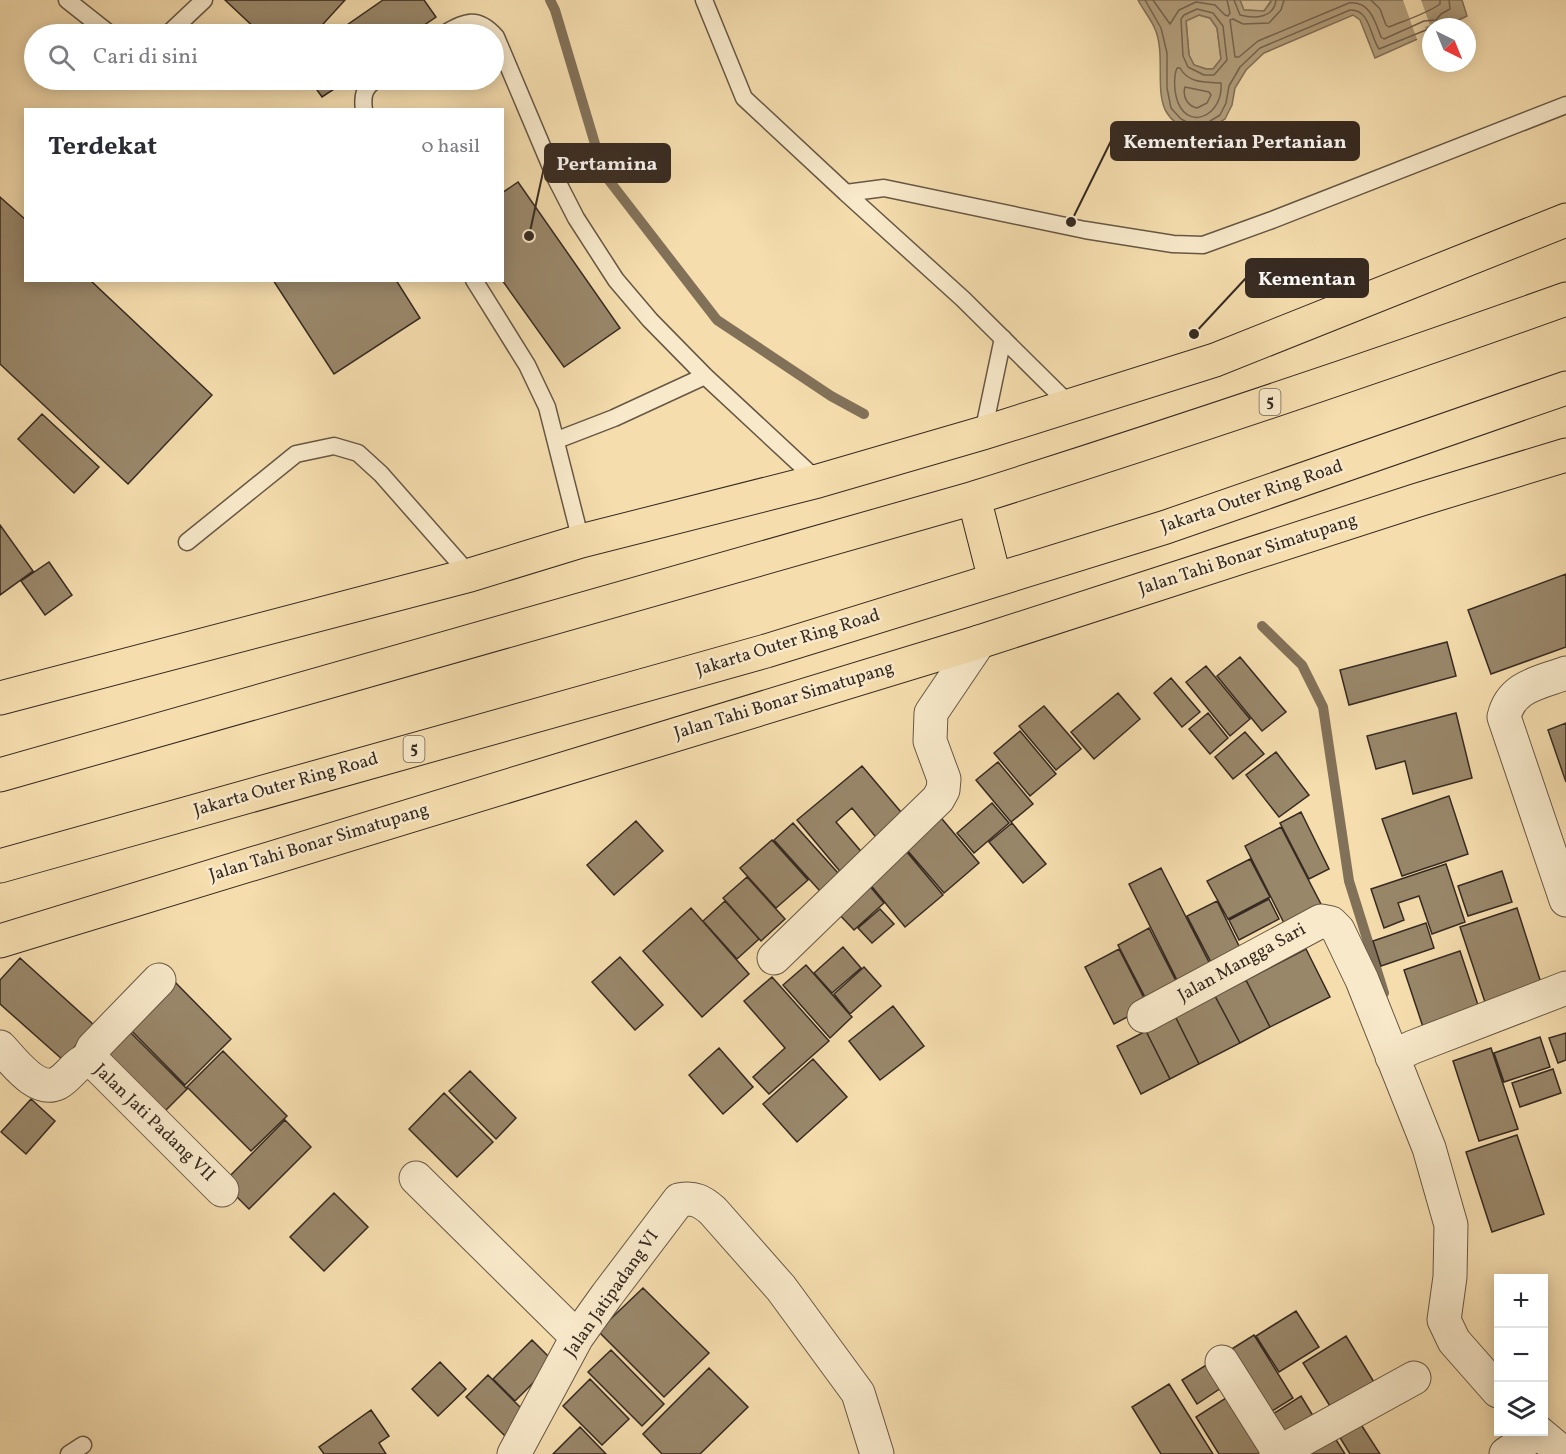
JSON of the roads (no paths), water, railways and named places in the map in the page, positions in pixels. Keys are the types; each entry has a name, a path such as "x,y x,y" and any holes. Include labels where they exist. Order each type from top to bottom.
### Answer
{"highway":[{"path":"0,698 470,575 581,541 818,481 983,434 1215,360 1566,220"},
{"name":"5","path":"0,775 974,498 1399,358 1566,299"},
{"name":"Jakarta Outer Ring Road","path":"0,866 766,651 1166,527 1566,388"},
{"name":"Jalan Tahi Bonar Simatupang","path":"0,940 979,642 1566,454"},
{"path":"974,498 995,580"}],"street":[{"path":"774,958 938,799 943,790 944,779 930,741 931,713 979,642"},
{"path":"1566,673 1514,695 1507,705 1504,717 1566,900"},
{"name":"Jalan Mangga Sari","path":"1144,1016 1321,921 1330,923 1338,930 1401,1053"},
{"path":"88,1059 93,1048 159,980"},
{"path":"1494,1386 1454,1341 1444,1320 1450,1276 1451,1225 1401,1053 1566,988"},
{"name":"Jalan Jati Padang VII","path":"0,1047 28,1077 38,1083 49,1085 59,1083 79,1063 88,1059 96,1064 222,1190"},
{"path":"416,1178 577,1337"},
{"name":"Jalan Jatipadang VI","path":"514,1454 577,1337 679,1200 689,1198 702,1201 781,1288 858,1393 877,1454"},
{"path":"1222,1362 1278,1453 1414,1378"},
{"path":"1506,1454 1532,1436"},
{"path":"1543,1436 1564,1454"}],"lane":[{"path":"67,0 97,24"},
{"path":"179,24 204,0"},
{"path":"704,0 744,98 1003,338 1071,406"},
{"path":"461,24 474,22 480,24"},
{"path":"504,56 556,179 576,218 616,280 650,320 705,376 818,481"},
{"path":"364,108 362,98 366,90"},
{"path":"846,193 884,188 1085,230 1173,244 1203,245 1566,105"},
{"path":"475,282 527,365 547,407 581,541"},
{"path":"983,434 1003,338"},
{"path":"557,440 614,418 705,376"},
{"path":"187,542 296,454 334,446 358,453 381,474 470,575"}],"water":[{"path":"1138,0 1240,0 1244,10 1264,11 1271,2 1270,0 1462,0 1467,16 1463,18 1422,18 1422,37 1375,58 1360,20 1353,15 1264,53 1246,70 1235,88 1232,105 1225,119 1209,129 1193,133 1178,125 1163,105 1160,50 1153,25","holes":["1199,15 1210,18 1217,28 1221,59 1213,69 1194,65 1189,55 1186,21"]}],"waterway":[{"path":"550,0 555,10 604,174 717,320 831,396 864,414"},
{"path":"1262,626 1302,665 1323,707 1349,881 1384,993"}],"place":[{"name":"Kementerian Pertanian","path":"1071,222"},
{"name":"Pertamina","path":"529,236"},
{"name":"Kementan","path":"1194,334"}]}
